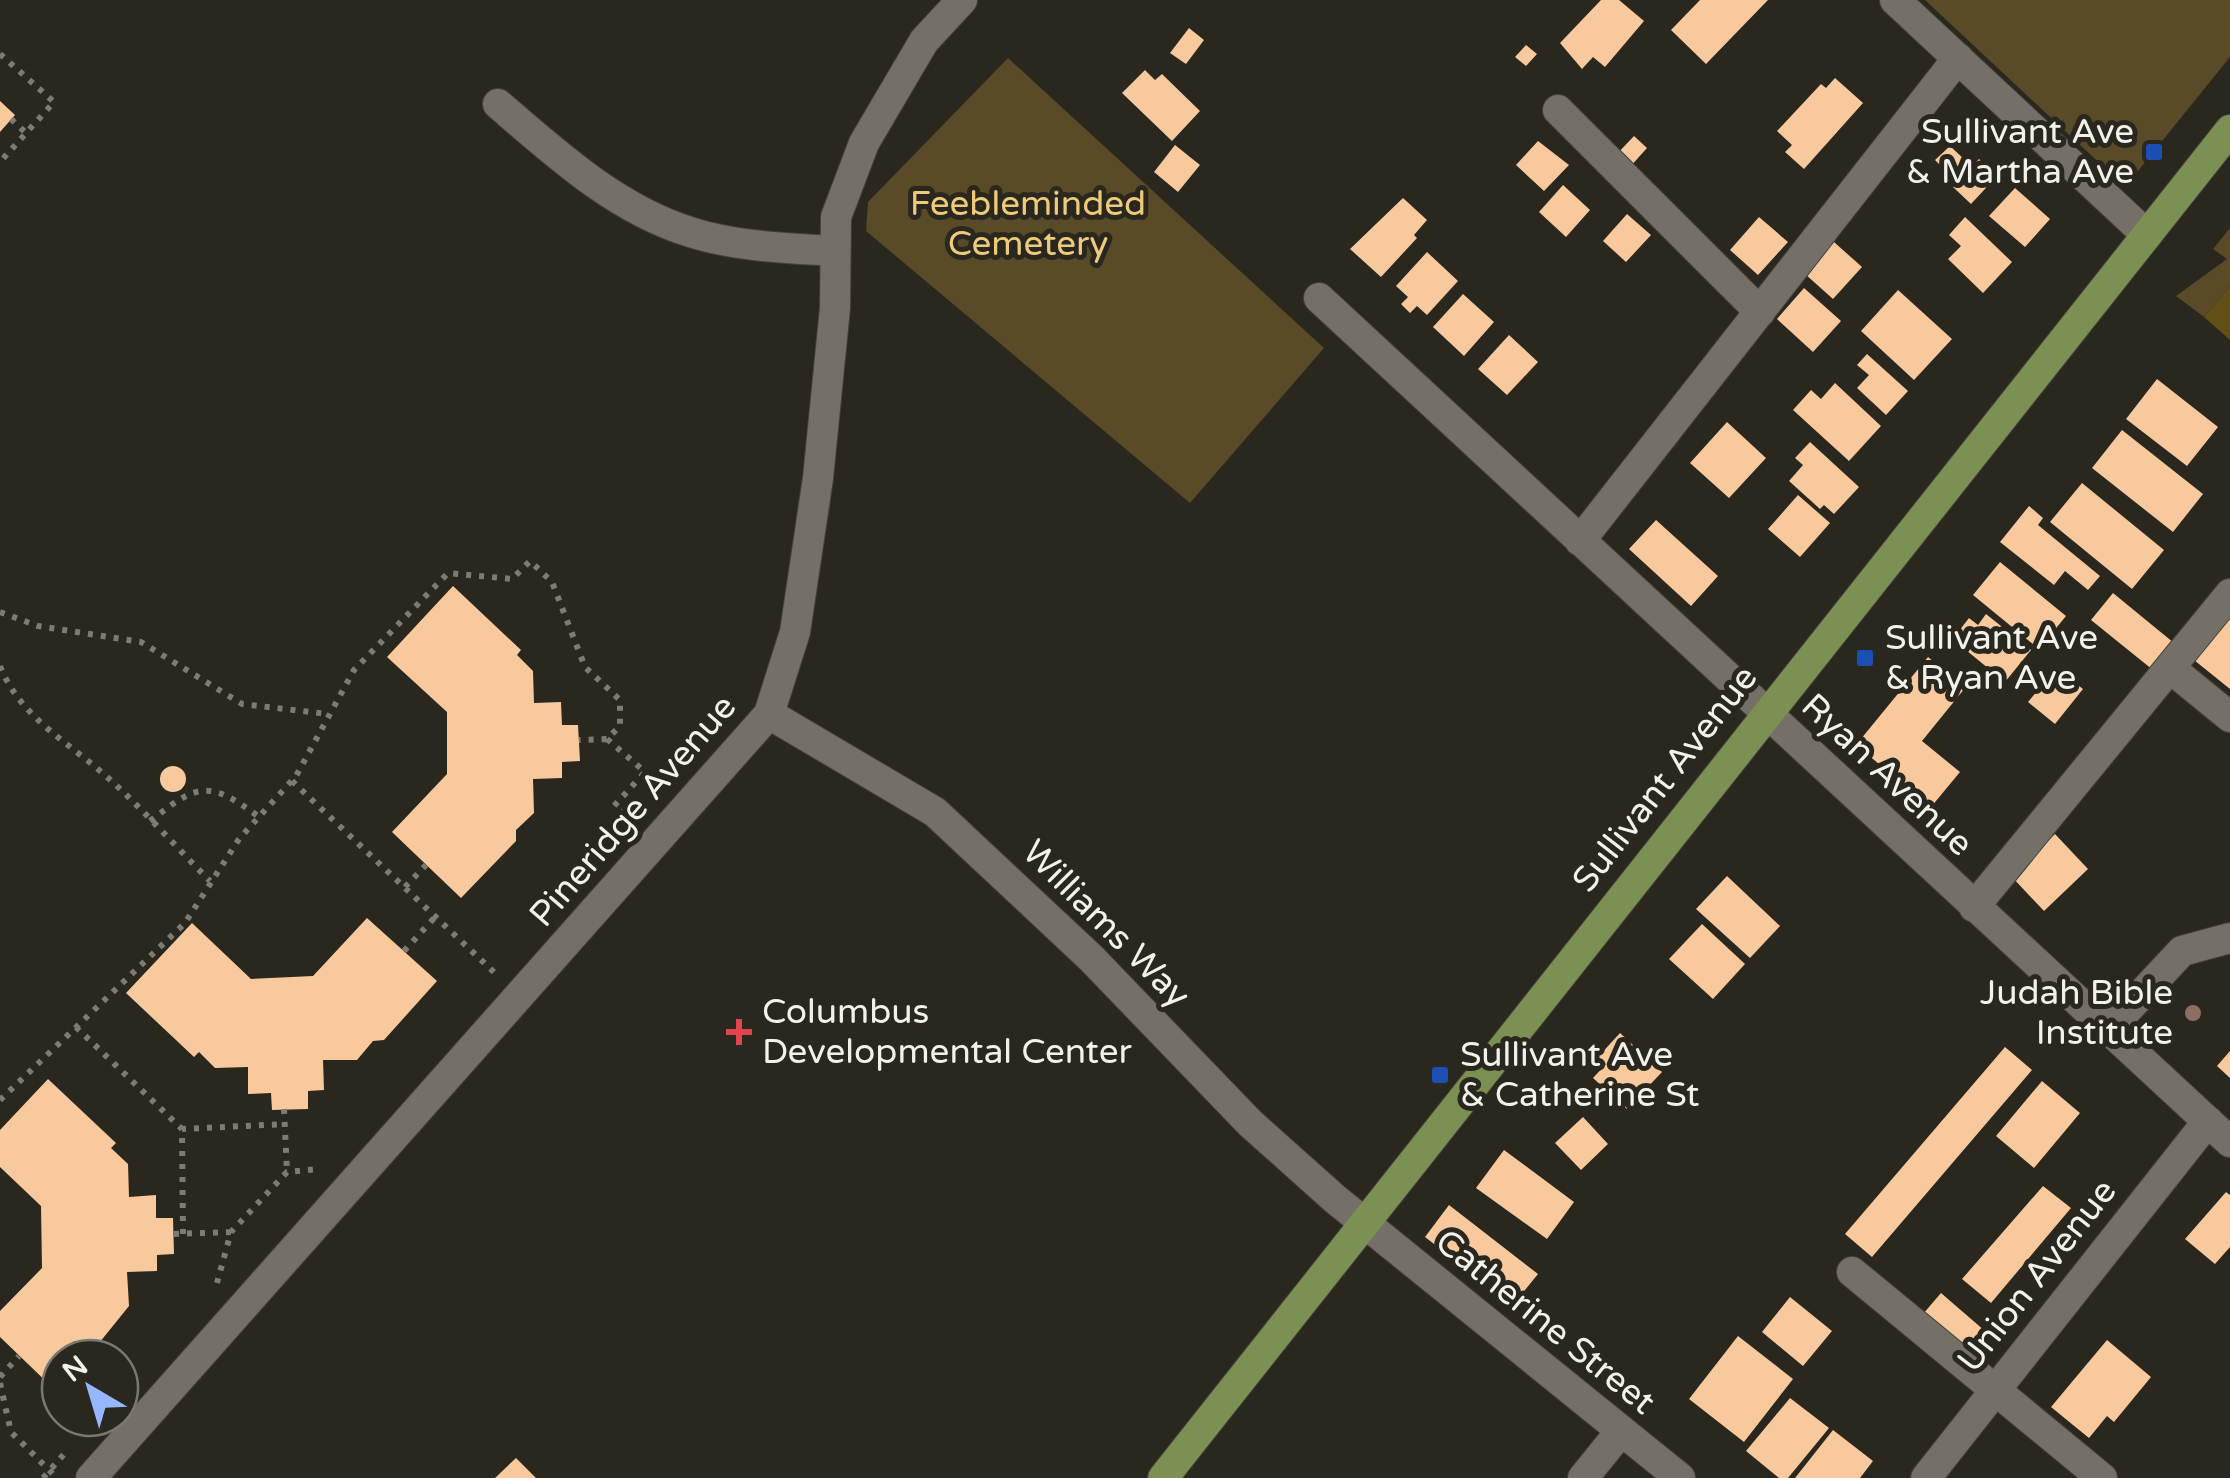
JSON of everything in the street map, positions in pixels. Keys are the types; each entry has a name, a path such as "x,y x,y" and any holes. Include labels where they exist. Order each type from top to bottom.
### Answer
{"main road":[{"name":"Sullivant Avenue","path":"1162,1478 1765,712 2230,130"}],"street":[{"name":"Pineridge Avenue","path":"91,1478 769,714 795,632 818,478 835,308 836,217 864,143 924,42 962,0"},
{"path":"1895,0 2147,235"},
{"path":"1580,541 1958,58"},
{"path":"498,104 566,162 624,201 688,232 745,245 835,251"},
{"path":"1558,110 1760,312"},
{"name":"Ryan Avenue","path":"1318,298 2219,1132"},
{"path":"1974,907 2230,594"},
{"path":"2170,668 2230,717"},
{"name":"Williams Way","path":"769,714 935,812 1091,958 1250,1123 1363,1224"},
{"path":"2108,1030 2182,951 2230,938"},
{"name":"Union Avenue","path":"1926,1478 1995,1390 2219,1132"},
{"name":"Catherine Street","path":"1363,1224 1680,1478"},
{"path":"1852,1272 2102,1478"},
{"path":"1583,1478 1621,1431"}],"path":[{"path":"0,54 54,102 0,162"},
{"path":"11,120 26,133"},
{"path":"0,1100 185,922 210,880 292,780 354,670 448,573 512,579 530,562 552,582 586,667 620,700 620,726 607,739 579,740"},
{"path":"0,612 38,626 141,642 242,704 328,714"},
{"path":"0,666 25,706 67,749 108,778 210,880"},
{"path":"607,739 645,772 614,806 631,820 619,834"},
{"path":"292,780 520,996"},
{"path":"150,821 190,790 200,788 238,801 259,817"},
{"path":"405,888 426,865"},
{"path":"404,950 436,916"},
{"path":"482,987 508,958"},
{"path":"76,1027 182,1129 285,1124"},
{"path":"284,1109 287,1172"},
{"path":"182,1129 179,1234 231,1232"},
{"path":"206,1297 217,1284 231,1232 287,1172 318,1170 331,1157"},
{"path":"19,1356 0,1380 11,1432 57,1478"}],"green space":[{"path":"1925,0 2230,0 2230,57 2125,187"},
{"name":"Feebleminded Cemetery","path":"1008,58 1324,348 1190,503 866,231 868,202"},
{"path":"2230,228 2230,286 2204,317 2176,296 2227,259 2213,249"}],"shaded area":[{"path":"2230,286 2230,340 2204,317"}],"building":[{"path":"1601,0 1619,0 1644,21 1605,67 1593,57 1582,69 1560,43"},
{"path":"1700,0 1768,0 1706,64 1671,30"},
{"path":"1189,28 1204,40 1186,64 1170,53"},
{"path":"1526,45 1537,54 1526,66 1515,57"},
{"path":"1145,70 1155,80 1162,74 1200,111 1172,141 1122,93"},
{"path":"1835,78 1863,103 1804,169 1785,152 1792,145 1777,131 1821,84 1826,88"},
{"path":"0,101 15,115 0,132"},
{"path":"1634,136 1647,148 1629,168 1616,155"},
{"path":"1538,141 1569,165 1544,191 1516,165"},
{"path":"1175,145 1200,165 1178,192 1154,172"},
{"path":"1950,146 1965,160 1950,175 1935,160"},
{"path":"1979,159 1997,176 1971,204 1953,187"},
{"path":"1563,185 1590,210 1566,237 1539,212"},
{"path":"2015,188 2050,219 2025,247 1989,216"},
{"path":"1403,198 1427,220 1414,235 1417,238 1381,277 1350,249"},
{"path":"1627,214 1651,235 1626,262 1603,241"},
{"path":"1759,217 1788,242 1758,275 1730,250"},
{"path":"1965,217 2012,262 1983,293 1948,259 1961,246 1949,235"},
{"path":"1834,242 1862,267 1833,299 1805,274"},
{"path":"1427,252 1458,281 1427,315 1417,306 1410,313 1401,304 1408,297 1396,286"},
{"path":"1804,288 1841,321 1813,352 1777,319"},
{"path":"1898,290 1952,339 1914,380 1861,331"},
{"path":"1463,294 1494,322 1464,356 1433,327"},
{"path":"1509,335 1538,362 1507,395 1478,369"},
{"path":"1867,354 1908,391 1886,415 1857,388 1869,375 1857,365"},
{"path":"2157,379 2218,427 2187,466 2126,419"},
{"path":"1835,383 1881,426 1849,461 1793,410 1811,390 1821,399"},
{"path":"1727,422 1766,458 1729,498 1690,463"},
{"path":"2122,430 2203,494 2173,532 2092,468"},
{"path":"1810,442 1859,487 1834,514 1824,505 1820,509 1789,481 1803,465 1795,458"},
{"path":"2082,483 2164,550 2132,589 2050,522"},
{"path":"1798,495 1830,523 1800,557 1768,529"},
{"path":"2029,506 2043,518 2038,525 2100,576 2088,590 2065,571 2054,585 2000,542"},
{"path":"1656,520 1718,576 1691,606 1629,549"},
{"path":"2000,562 2066,616 2039,649 1973,595"},
{"path":"453,586 521,650 517,655 533,671 534,703 561,702 562,725 578,725 580,761 562,762 562,778 533,779 534,813 516,830 516,841 461,898 392,832 447,774 447,712 387,657"},
{"path":"2113,593 2174,643 2153,670 2091,620"},
{"path":"1986,614 2031,650 2005,682 1961,646 1964,643 1955,636 1969,618 1978,625"},
{"path":"2230,616 2230,689 2194,660"},
{"path":"1928,657 1965,688 1922,741 1960,772 1931,807 1856,745"},
{"path":"2056,668 2083,689 2055,724 2028,702"},
{"path":"173,766 182,770 186,779 182,788 173,792 164,788 160,779 164,770"},
{"path":"2055,834 2088,869 2044,911 2011,876"},
{"path":"1727,876 1780,926 1750,958 1696,909"},
{"path":"367,918 437,981 384,1040 373,1041 357,1060 323,1060 324,1090 308,1091 308,1109 272,1110 271,1093 248,1094 248,1067 215,1068 199,1052 194,1057 126,993 192,923 251,979 313,976"},
{"path":"1702,924 1745,964 1713,999 1669,959"},
{"path":"1620,1033 1662,1072 1627,1109 1593,1078 1606,1064 1598,1057"},
{"path":"2005,1047 2032,1070 1872,1257 1845,1234"},
{"path":"2230,1051 2230,1078 2217,1066"},
{"path":"48,1079 116,1143 111,1148 128,1164 129,1197 156,1195 156,1218 173,1218 174,1254 157,1255 157,1271 127,1272 129,1306 103,1338 40,1338 40,1376 0,1337 0,1311 42,1268 41,1206 0,1167 0,1130"},
{"path":"2042,1081 2080,1113 2034,1168 1996,1136"},
{"path":"1583,1117 1608,1144 1581,1170 1555,1143"},
{"path":"1504,1150 1574,1202 1547,1239 1476,1188"},
{"path":"2043,1186 2071,1208 1991,1303 1962,1279"},
{"path":"2226,1192 2230,1195 2230,1247 2215,1264 2185,1239"},
{"path":"1449,1205 1538,1274 1513,1305 1425,1237"},
{"path":"1941,1293 1985,1331 1961,1359 1917,1321"},
{"path":"1790,1297 1832,1331 1803,1366 1762,1332"},
{"path":"1738,1336 1793,1379 1744,1442 1689,1399"},
{"path":"2107,1340 2151,1377 2114,1422 2107,1416 2089,1438 2051,1407"},
{"path":"1790,1398 1829,1428 1788,1478 1779,1478 1746,1451"},
{"path":"1833,1430 1873,1461 1860,1478 1795,1478"},
{"path":"516,1458 536,1478 495,1478"}],"place":[{"name":"Sullivant Ave & Martha Ave","path":"2154,152"},
{"name":"Sullivant Ave & Ryan Ave","path":"1865,658"},
{"name":"Judah Bible Institute","path":"2193,1013"},
{"name":"Columbus Developmental Center","path":"739,1032"},
{"name":"Sullivant Ave & Catherine St","path":"1440,1075"}]}
